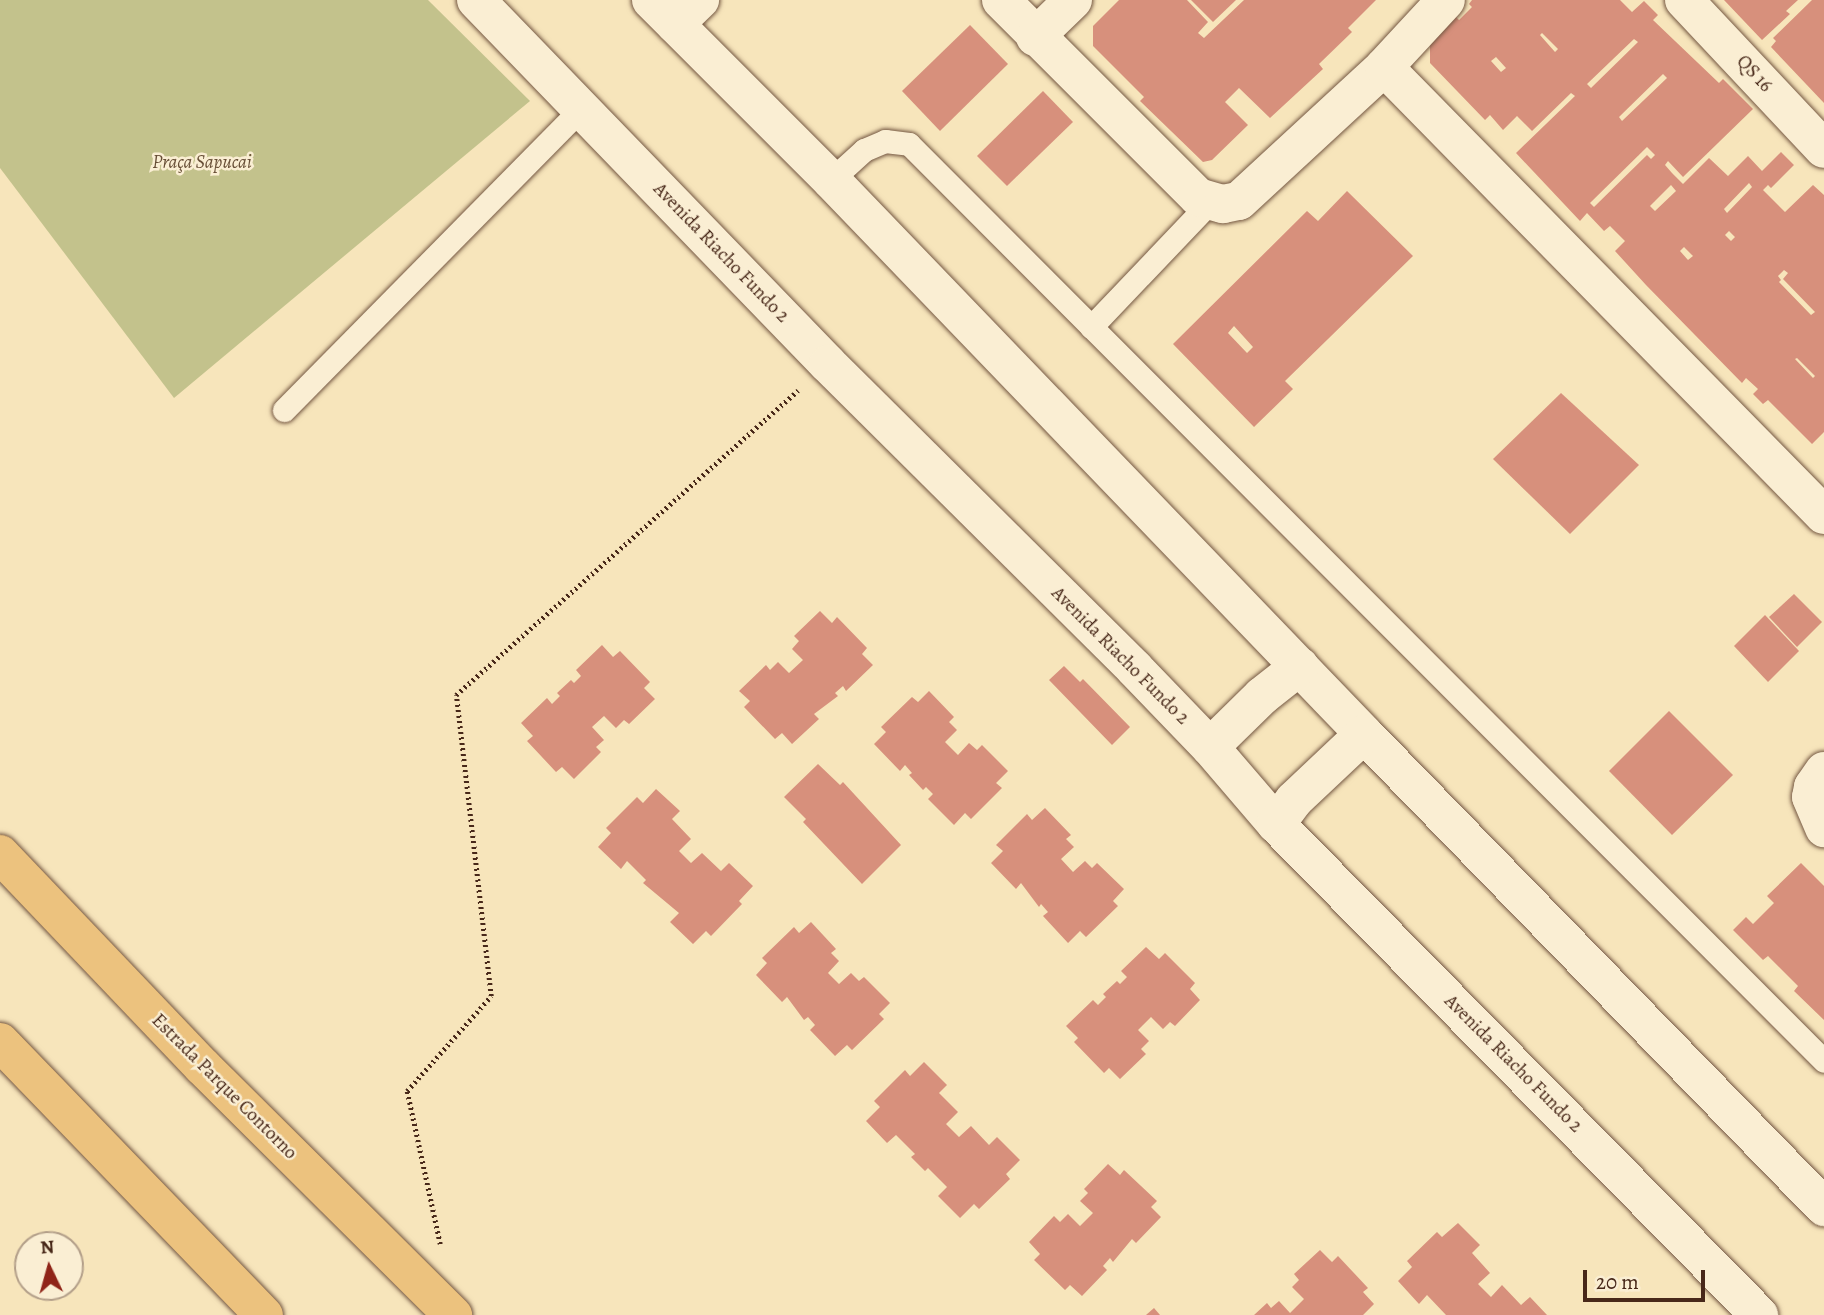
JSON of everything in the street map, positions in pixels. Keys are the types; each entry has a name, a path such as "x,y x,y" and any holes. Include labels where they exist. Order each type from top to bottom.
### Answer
{"highway":[{"name":"Estrada Parque Contorno","path":"0,854 202,1066 453,1315"},
{"path":"0,1042 255,1311"}],"street":[{"name":"Avenida Riacho Fundo 2","path":"477,0 828,364 1210,747 1276,824 1759,1315"},
{"path":"1001,0 1035,37 1198,197 1223,204 1239,201 1384,67 1446,0"},
{"path":"1035,37 1073,0"},
{"name":"QS 16","path":"1684,0 1824,149"},
{"path":"675,8 831,180 1364,734 1820,1195"},
{"path":"1384,67 1824,515"},
{"path":"1210,747 1262,696 1300,666"},
{"path":"1276,824 1294,800 1364,734"},
{"path":"1824,771 1813,787 1811,797 1824,828"}],"lane":[{"path":"284,410 582,108"},
{"path":"831,180 864,150 885,141 909,144 1824,1061"},
{"path":"1091,327 1211,201"}],"path":[{"path":"441,1249 407,1091 491,996 456,695 828,364"}],"green space":[{"name":"Praça Sapucai","path":"0,0 428,0 530,101 174,398 0,168"}],"building":[{"path":"1119,0 1187,0 1208,22 1198,33 1204,38 1244,0 1376,0 1348,28 1352,32 1319,64 1323,69 1270,118 1239,88 1225,102 1248,125 1212,160 1203,162 1140,101 1144,97 1093,46 1093,26"},
{"path":"1191,0 1236,0 1213,22"},
{"path":"1472,0 1620,0 1632,12 1644,1 1658,15 1653,20 1719,83 1723,79 1753,109 1683,177 1668,161 1665,165 1672,173 1683,184 1709,158 1728,176 1748,156 1762,171 1781,152 1794,165 1771,188 1768,185 1763,190 1785,212 1813,185 1824,195 1824,432 1812,444 1768,400 1763,404 1753,394 1758,389 1746,378 1742,383 1646,285 1615,251 1625,241 1610,226 1604,231 1587,213 1580,221 1516,153 1575,96 1571,93 1532,131 1517,116 1503,130 1490,115 1485,120 1430,63 1430,33 1452,13 1459,20 1472,7 1469,4","holes":["1542,33 1558,49 1555,52 1540,35","1634,39 1638,42 1591,88 1587,84","1496,57 1506,68 1501,72 1491,61","1663,74 1667,78 1622,121 1619,117","1647,147 1655,155 1651,159 1647,155 1594,207 1590,203","1749,183 1752,187 1727,213 1724,209","1671,185 1676,191 1655,211 1650,206","1729,231 1735,237 1731,241 1725,235","1684,247 1693,256 1688,260 1680,251","1784,270 1788,273 1783,279 1815,312 1811,315 1779,282 1781,280 1778,276","1797,358 1815,376 1813,378 1795,359"]},
{"path":"1724,0 1798,0 1786,11 1790,14 1762,40"},
{"path":"1812,0 1824,0 1824,103 1771,47 1776,41 1773,38"},
{"path":"970,25 1008,64 940,131 902,91"},
{"path":"1043,91 1073,122 1007,186 977,156"},
{"path":"1347,191 1413,256 1285,381 1293,389 1254,427 1173,344 1307,211 1318,221","holes":["1234,326 1253,347 1247,353 1228,333"]},
{"path":"1561,393 1639,465 1570,534 1493,459"},
{"path":"1794,594 1822,622 1797,647 1769,617"},
{"path":"820,611 832,623 837,617 867,648 862,654 873,665 846,691 843,686 835,693 838,696 814,714 819,719 792,744 782,733 775,739 744,707 750,701 739,691 766,665 770,670 778,662 789,673 803,660 792,649 799,641 794,636"},
{"path":"1765,615 1799,651 1768,682 1734,646"},
{"path":"602,645 613,657 620,651 650,682 644,688 655,699 629,724 624,720 616,728 604,716 592,727 604,740 596,747 601,752 574,779 562,767 556,772 527,741 533,736 521,723 547,698 552,704 560,696 557,693 571,680 574,683 581,676 576,670"},
{"path":"1064,666 1080,682 1083,679 1130,727 1112,745 1049,680"},
{"path":"929,691 954,717 949,722 957,730 945,742 958,755 969,743 977,750 982,745 1008,771 996,783 1002,788 971,819 965,813 954,825 928,799 933,794 926,787 923,790 909,775 912,773 905,765 900,771 874,744 886,732 881,727 912,697 918,702"},
{"path":"1669,711 1733,775 1672,835 1609,771"},
{"path":"818,764 840,785 843,782 901,845 862,884 803,822 806,819 784,797"},
{"path":"656,789 680,811 672,819 691,839 679,851 691,863 702,853 721,871 729,863 753,886 739,901 742,904 711,936 706,931 693,944 670,922 679,913 643,883 646,880 627,861 621,869 598,847 611,833 606,828 637,797 643,803"},
{"path":"1045,808 1071,835 1066,839 1074,847 1061,859 1073,872 1085,861 1092,868 1097,863 1124,889 1113,901 1118,906 1086,937 1080,931 1068,943 1043,916 1048,912 1041,904 1039,907 1021,883 1016,889 991,863 1003,851 996,845 1027,814 1032,820"},
{"path":"1801,863 1824,886 1824,1020 1794,991 1798,986 1768,956 1763,960 1733,930 1746,917 1753,924 1774,903 1767,896"},
{"path":"811,922 836,949 831,953 839,961 828,973 839,984 851,973 859,981 864,977 890,1003 879,1014 884,1019 852,1050 847,1045 835,1056 810,1030 815,1025 808,1017 804,1020 787,997 782,1002 756,975 767,963 762,958 794,927 799,933"},
{"path":"1146,947 1159,959 1165,953 1195,983 1190,989 1200,1000 1175,1026 1170,1022 1163,1029 1151,1017 1138,1030 1149,1041 1141,1049 1146,1054 1120,1079 1109,1068 1104,1073 1074,1042 1078,1038 1066,1026 1093,1000 1098,1005 1106,997 1103,994 1117,981 1120,984 1127,977 1121,971"},
{"path":"924,1062 947,1085 939,1093 958,1112 946,1124 959,1137 971,1126 989,1145 997,1137 1020,1160 1006,1174 1010,1179 979,1209 974,1204 960,1218 938,1196 947,1187 928,1168 925,1171 911,1157 915,1154 896,1135 887,1143 866,1121 880,1107 874,1101 905,1070 910,1076"},
{"path":"1108,1164 1120,1175 1124,1170 1157,1201 1151,1207 1161,1217 1136,1243 1132,1239 1113,1262 1110,1258 1103,1266 1107,1270 1082,1296 1070,1285 1065,1290 1034,1260 1040,1254 1029,1242 1054,1216 1060,1222 1068,1214 1080,1226 1093,1213 1080,1201 1088,1193 1084,1189"},
{"path":"1458,1223 1480,1245 1472,1253 1490,1273 1478,1284 1491,1297 1502,1285 1521,1305 1530,1297 1547,1315 1446,1315 1427,1295 1419,1304 1398,1281 1412,1267 1407,1261 1437,1232 1442,1237"},
{"path":"1320,1250 1332,1262 1338,1256 1368,1288 1363,1292 1374,1304 1363,1315 1254,1315 1267,1303 1271,1308 1279,1301 1290,1313 1304,1299 1292,1287 1299,1280 1294,1274"},
{"path":"1154,1308 1160,1315 1146,1315"}]}
